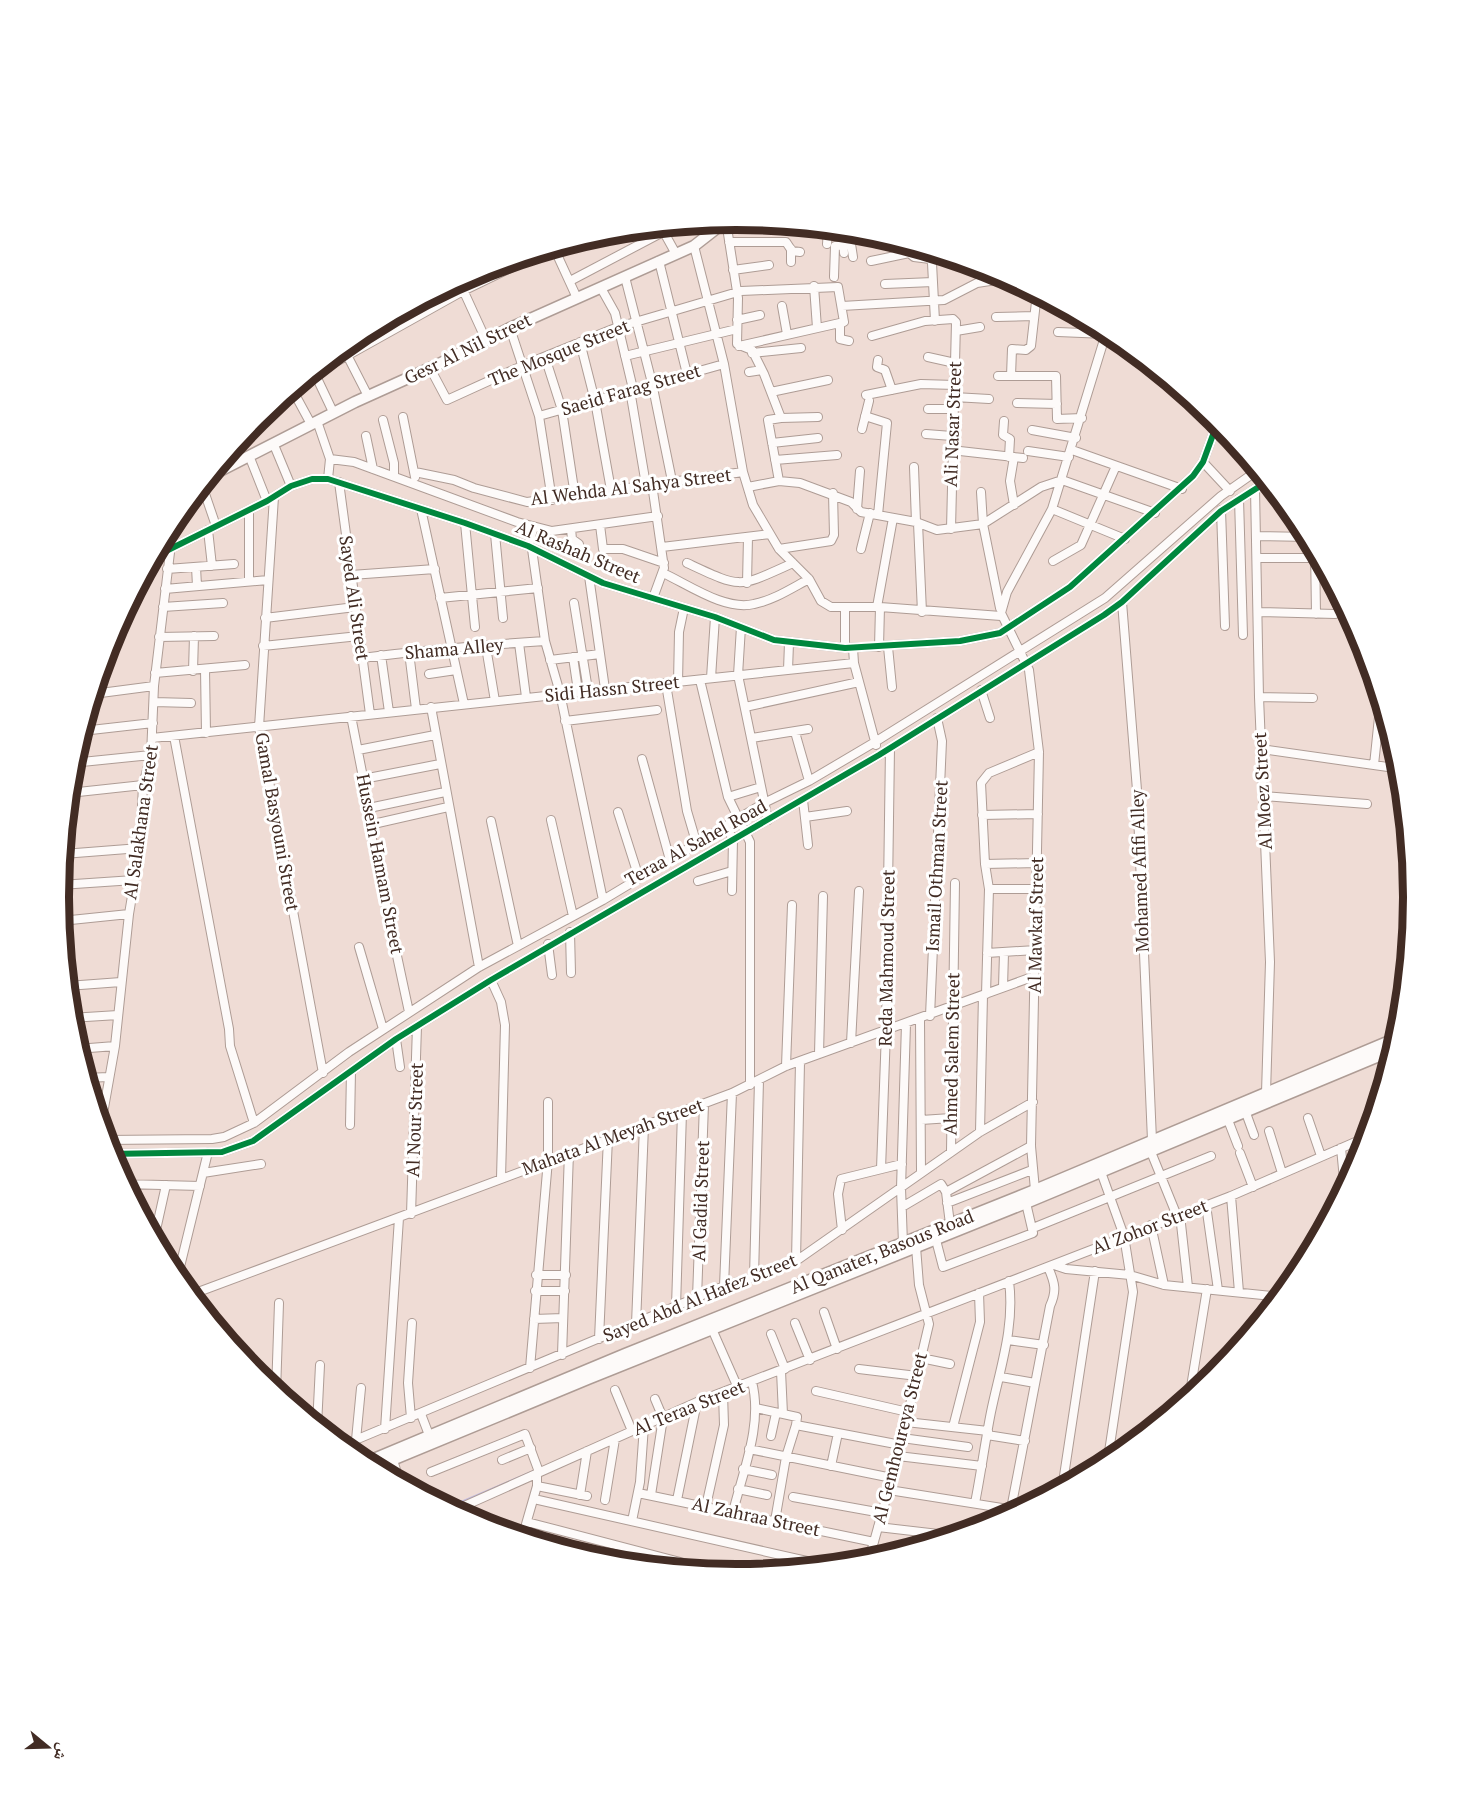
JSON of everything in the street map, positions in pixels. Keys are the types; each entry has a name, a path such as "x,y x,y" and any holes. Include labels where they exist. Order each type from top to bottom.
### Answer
{"main road":[{"name":"Gesr Al Nil Street","path":"225,469 333,412 430,368 510,328 694,246 714,231"},
{"name":"Al Qanater, Basous Road","path":"383,1464 1101,1172 1151,1146 1266,1093 1388,1042"},
{"name":"Al Qanater, Basous Road","path":"374,1458 950,1224 1151,1146 1246,1113 1385,1054"}],"street":[{"path":"727,230 737,292 736,341 739,346 753,353 801,348"},
{"path":"664,234 676,254"},
{"path":"570,281 652,236"},
{"path":"827,237 827,244"},
{"path":"834,276 835,246 844,249 843,239"},
{"path":"850,240 853,256"},
{"path":"729,242 786,242 790,249 791,262"},
{"path":"694,246 723,364 743,472 753,505 779,549 809,579 820,601 831,607 879,607 922,612 1001,614"},
{"path":"790,249 800,252"},
{"path":"871,261 909,253 914,257 931,260 935,321 872,336"},
{"path":"556,255 576,298"},
{"path":"659,261 687,374"},
{"path":"733,270 769,265"},
{"path":"625,277 652,383 672,481"},
{"path":"842,306 934,302 944,300 976,283 991,281"},
{"path":"885,284 933,282"},
{"path":"344,358 477,283"},
{"path":"708,302 737,292 814,286 838,287 842,306 840,339 849,341"},
{"path":"814,286 817,328"},
{"path":"601,288 612,306 618,327 649,484 658,516 664,563 663,573 653,598"},
{"path":"463,291 486,340"},
{"path":"1011,376 1012,349 1030,348 1036,301"},
{"name":"The Mosque Street","path":"430,368 447,400 524,365 618,327 708,302"},
{"path":"782,306 787,334"},
{"path":"625,356 716,333 760,315"},
{"path":"996,317 1034,316"},
{"name":"Ali Nasar Street","path":"935,321 953,320 956,322 951,450 951,530"},
{"path":"739,346 842,322"},
{"path":"956,331 980,327"},
{"path":"510,328 539,416 552,500"},
{"path":"1058,332 1091,332"},
{"path":"1001,614 1007,592 1052,509 1076,438 1104,340"},
{"path":"580,342 595,401 611,490"},
{"path":"753,353 781,418"},
{"path":"348,357 368,396"},
{"path":"545,357 562,410 575,496"},
{"path":"928,357 955,363"},
{"path":"878,360 877,367 885,370 892,390"},
{"name":"Saeid Farag Street","path":"539,416 723,364"},
{"path":"749,372 762,370"},
{"path":"998,376 1055,375 1058,419 1082,418"},
{"path":"317,379 333,412"},
{"path":"771,392 828,380"},
{"path":"862,429 867,398 921,384 955,385"},
{"path":"296,396 314,423 330,459 328,479"},
{"path":"954,397 989,399"},
{"path":"1017,404 1057,404"},
{"path":"928,409 954,409"},
{"path":"861,549 874,514 887,423 865,416"},
{"path":"403,417 415,472 415,483"},
{"path":"779,481 768,420 818,417"},
{"path":"383,420 394,463 394,476"},
{"path":"1004,421 1003,435 1010,439 1010,481 1014,505"},
{"path":"1032,430 1076,438"},
{"name":"Al Rashah Street","path":"166,551 249,511 291,486 312,479 328,479 465,523 530,548 589,576 789,643 849,648 960,641 994,636 1070,587 1182,489 1203,462 1214,433"},
{"path":"926,434 952,436"},
{"path":"366,436 373,469"},
{"path":"772,444 818,438"},
{"path":"274,445 291,486"},
{"path":"951,450 1023,458"},
{"path":"1028,451 1071,453 1182,489"},
{"path":"775,460 837,455"},
{"path":"250,458 271,499"},
{"path":"330,459 373,469 534,527 552,531 658,516"},
{"path":"1203,462 1230,491"},
{"path":"914,466 922,612"},
{"path":"1053,561 1079,547 1116,466"},
{"path":"857,509 860,471"},
{"name":"Al Wehda Al Sahya Street","path":"415,472 454,480 518,501 552,500 743,472"},
{"name":"Teraa Al Sahel Road","path":"115,1140 212,1139 224,1137 254,1123 383,1029 479,967 603,900 764,803 809,781 1105,598 1221,496 1252,474"},
{"path":"748,487 779,481 800,483 833,493 851,502 857,509 937,530 951,530 982,524 1041,487 1062,480 1155,513"},
{"name":"Sayed Ali Street","path":"339,482 370,714"},
{"name":"Teraa Al Sahel Road","path":"120,1154 228,1151 254,1141 396,1040 548,944 879,755 1122,602 1221,512 1261,486"},
{"name":"Al Moez Street","path":"1255,489 1259,697 1270,962 1266,1093"},
{"path":"981,492 982,524 1001,614"},
{"path":"779,549 831,541 834,535 833,493"},
{"path":"204,495 212,528 212,566"},
{"path":"1221,496 1225,626"},
{"name":"Gamal Basyouni Street","path":"271,499 259,727 323,1073"},
{"path":"1239,499 1243,635"},
{"path":"421,509 464,704"},
{"path":"1052,509 1125,539"},
{"path":"249,511 249,581"},
{"path":"892,687 883,647 879,607 893,518"},
{"path":"465,523 475,627"},
{"path":"600,525 603,549 623,549 664,563"},
{"path":"534,527 530,548 545,642 560,693 603,900"},
{"path":"571,529 572,539 579,544 580,552"},
{"path":"495,534 503,618"},
{"path":"662,547 770,534"},
{"path":"1257,536 1298,537"},
{"path":"747,583 748,537"},
{"name":"Al Salakhana Street","path":"103,1108 115,1046 129,914 140,848 143,785 151,755 155,673 171,544"},
{"path":"1257,558 1311,558"},
{"path":"687,563 726,581 747,583 793,563"},
{"path":"166,569 234,564"},
{"path":"1315,564 1316,614"},
{"path":"196,567 197,586"},
{"path":"351,575 435,569"},
{"path":"663,573 720,600 741,605 755,604 777,596 809,579"},
{"path":"589,576 605,688"},
{"path":"165,588 268,580"},
{"path":"440,598 538,588"},
{"name":"Mohamed Afifi Alley","path":"1122,602 1137,790 1151,1146"},
{"path":"163,607 223,603"},
{"path":"574,603 588,690"},
{"path":"265,618 355,607"},
{"path":"845,607 849,648 879,755"},
{"path":"678,683 679,632 684,608"},
{"path":"1259,612 1335,614"},
{"name":"Al Mawkaf Street","path":"1001,614 1026,661 1031,677 1038,753 1031,1146 1035,1190"},
{"path":"711,678 715,617"},
{"path":"741,627 738,675 768,820"},
{"path":"193,670 194,636"},
{"path":"159,638 214,636"},
{"path":"262,646 359,636"},
{"name":"Shama Alley","path":"362,658 450,647 486,647 545,642"},
{"path":"519,643 526,697"},
{"path":"788,670 789,643"},
{"path":"486,647 495,701"},
{"path":"409,652 416,709"},
{"path":"550,660 600,654"},
{"path":"381,656 389,712"},
{"path":"573,657 578,691"},
{"name":"Sidi Hassn Street","path":"152,738 854,663"},
{"path":"155,673 245,665"},
{"path":"205,669 206,733"},
{"path":"429,674 456,670"},
{"path":"700,680 728,796 747,831 751,853 750,1085"},
{"path":"745,707 859,682"},
{"path":"666,684 687,811 697,844"},
{"path":"101,693 154,686"},
{"path":"981,690 990,718"},
{"path":"1259,697 1313,698"},
{"path":"153,702 191,703"},
{"path":"431,707 479,967"},
{"path":"566,721 657,710"},
{"name":"Hussein Hamam Street","path":"351,716 369,808 369,825 409,1012"},
{"name":"Ismail Othman Street","path":"930,1016 942,741 937,718"},
{"path":"1374,765 1380,721"},
{"path":"91,730 153,723"},
{"path":"752,738 808,729"},
{"path":"795,732 809,781"},
{"path":"358,750 435,735"},
{"path":"174,736 229,1025 230,1046 254,1123"},
{"name":"Reda Mahmoud Street","path":"881,1169 886,1030 890,748"},
{"path":"1261,749 1391,767"},
{"path":"980,1132 989,889 985,864 981,783 985,776 1038,753"},
{"path":"83,762 151,755"},
{"path":"642,759 670,860"},
{"path":"363,779 440,764"},
{"path":"78,792 143,785"},
{"path":"728,796 761,787"},
{"path":"369,808 445,792"},
{"path":"1264,796 1367,804"},
{"path":"803,800 808,845"},
{"path":"369,825 448,807"},
{"path":"805,818 847,811"},
{"path":"618,812 639,878"},
{"path":"982,815 1038,814"},
{"path":"551,820 573,916"},
{"path":"491,821 518,946"},
{"path":"726,827 733,838 732,891"},
{"path":"70,853 140,848"},
{"path":"985,864 1037,863"},
{"path":"698,881 732,871"},
{"path":"69,884 134,880"},
{"name":"Ahmed Salem Street","path":"951,1152 955,884"},
{"path":"989,889 1037,889"},
{"path":"851,1043 859,891"},
{"path":"819,1054 824,896"},
{"path":"786,1066 792,905"},
{"path":"70,920 129,914"},
{"path":"570,932 571,973"},
{"path":"548,944 552,975"},
{"path":"359,947 383,1029"},
{"path":"987,953 1036,950"},
{"path":"1003,987 1004,953"},
{"name":"Mahata Al Meyah Street","path":"198,1292 411,1214 569,1152 704,1104 750,1085 786,1066 930,1016 1035,976"},
{"path":"491,980 501,1002 505,1025 501,1178"},
{"path":"75,985 121,982"},
{"path":"80,1017 118,1015"},
{"path":"920,1019 921,1173"},
{"path":"903,1244 901,1188 906,1024"},
{"name":"Al Nour Street","path":"411,1214 417,1026"},
{"path":"396,1040 400,1067"},
{"path":"87,1048 115,1046"},
{"path":"796,1261 800,1062"},
{"path":"350,1125 351,1071"},
{"path":"94,1078 108,1077"},
{"path":"754,1277 759,1080"},
{"path":"724,1287 732,1093"},
{"path":"530,1368 536,1275 548,1160 548,1102"},
{"name":"Sayed Abd Al Hafez Street","path":"351,1442 676,1306 796,1261 980,1132 1033,1102"},
{"name":"Al Gadid Street","path":"697,1298 704,1104"},
{"path":"676,1306 682,1112"},
{"path":"1246,1113 1254,1135"},
{"path":"921,1120 951,1118"},
{"path":"1308,1118 1321,1156"},
{"path":"1228,1120 1253,1187"},
{"path":"636,1324 644,1126"},
{"path":"1269,1131 1282,1173"},
{"path":"599,1339 608,1138"},
{"name":"Al Zohor Street","path":"928,1313 1231,1196 1358,1141"},
{"path":"946,1192 1031,1146"},
{"path":"1151,1146 1178,1216 1188,1287"},
{"path":"1341,1148 1344,1173"},
{"path":"180,1267 208,1152"},
{"path":"562,1355 569,1152"},
{"path":"1033,1228 1211,1156"},
{"path":"203,1173 261,1164"},
{"path":"842,1230 838,1194 841,1179 902,1164"},
{"path":"947,1203 1032,1170"},
{"path":"1101,1172 1124,1236 1133,1298 1109,1451"},
{"path":"134,1184 201,1186"},
{"path":"156,1228 166,1185"},
{"path":"902,1207 937,1185 942,1185 946,1192 950,1224"},
{"path":"1231,1196 1239,1292"},
{"path":"936,1239 943,1268 1033,1233 1026,1203"},
{"path":"1206,1205 1218,1290"},
{"path":"385,1429 399,1218"},
{"path":"1151,1225 1164,1285"},
{"path":"916,1247 919,1285 928,1313"},
{"path":"1012,1505 1050,1306 1056,1288 1051,1266 1130,1275 1164,1285 1272,1295"},
{"path":"1063,1479 1095,1271"},
{"path":"536,1275 566,1275"},
{"path":"975,1503 1008,1340 1011,1304 1009,1281"},
{"path":"1191,1385 1207,1289"},
{"path":"535,1291 565,1291"},
{"path":"953,1427 980,1322 980,1293"},
{"path":"276,1380 279,1304"},
{"path":"824,1312 837,1349"},
{"name":"Al Teraa Street","path":"464,1506 698,1402 928,1313"},
{"name":"Al Gemhoureya Street","path":"871,1551 898,1456 921,1358 928,1313"},
{"path":"534,1319 563,1318"},
{"path":"411,1418 408,1383 412,1323"},
{"path":"795,1323 810,1359"},
{"path":"712,1329 738,1388"},
{"path":"771,1334 783,1370 779,1414 771,1436"},
{"path":"1008,1340 1044,1345"},
{"path":"921,1358 950,1364"},
{"path":"317,1417 320,1365"},
{"path":"859,1369 917,1376"},
{"path":"1001,1377 1035,1383"},
{"path":"733,1512 749,1449 756,1408 752,1382"},
{"path":"356,1440 361,1388"},
{"path":"615,1390 632,1431"},
{"path":"816,1391 908,1412"},
{"path":"706,1506 724,1425 723,1393"},
{"path":"651,1495 663,1418 655,1400"},
{"path":"677,1500 698,1402"},
{"path":"756,1408 797,1417 786,1457 775,1521"},
{"path":"421,1414 429,1435"},
{"path":"906,1422 953,1427 1025,1441"},
{"path":"796,1425 901,1442 968,1447"},
{"path":"632,1521 638,1493 645,1426"},
{"path":"831,1466 838,1433"},
{"path":"431,1472 525,1434 538,1473 537,1486 524,1531"},
{"path":"605,1500 615,1439"},
{"path":"502,1460 531,1448"},
{"path":"749,1449 892,1478"},
{"path":"537,1486 584,1496 587,1451"},
{"path":"898,1456 982,1466"},
{"path":"393,1460 397,1472"},
{"path":"743,1469 772,1475"},
{"path":"738,1489 767,1495"},
{"path":"889,1490 1005,1508"},
{"name":"Al Zahraa Street","path":"638,1493 874,1542"},
{"path":"793,1497 882,1513"},
{"path":"534,1498 807,1561"},
{"path":"527,1522 684,1563"},
{"path":"878,1527 937,1534"}],"waterway":[{"path":"458,1503 536,1470"}],"cycle path":[{"path":"166,551 267,501 291,486 312,479 328,479 465,523 528,546 603,583 715,617 774,640 845,648 960,641 1000,633 1070,587 1193,476 1203,462 1214,432"},
{"path":"120,1154 222,1152 253,1141 396,1039 491,980 879,755 1104,615 1122,602 1221,511 1261,485"}]}
